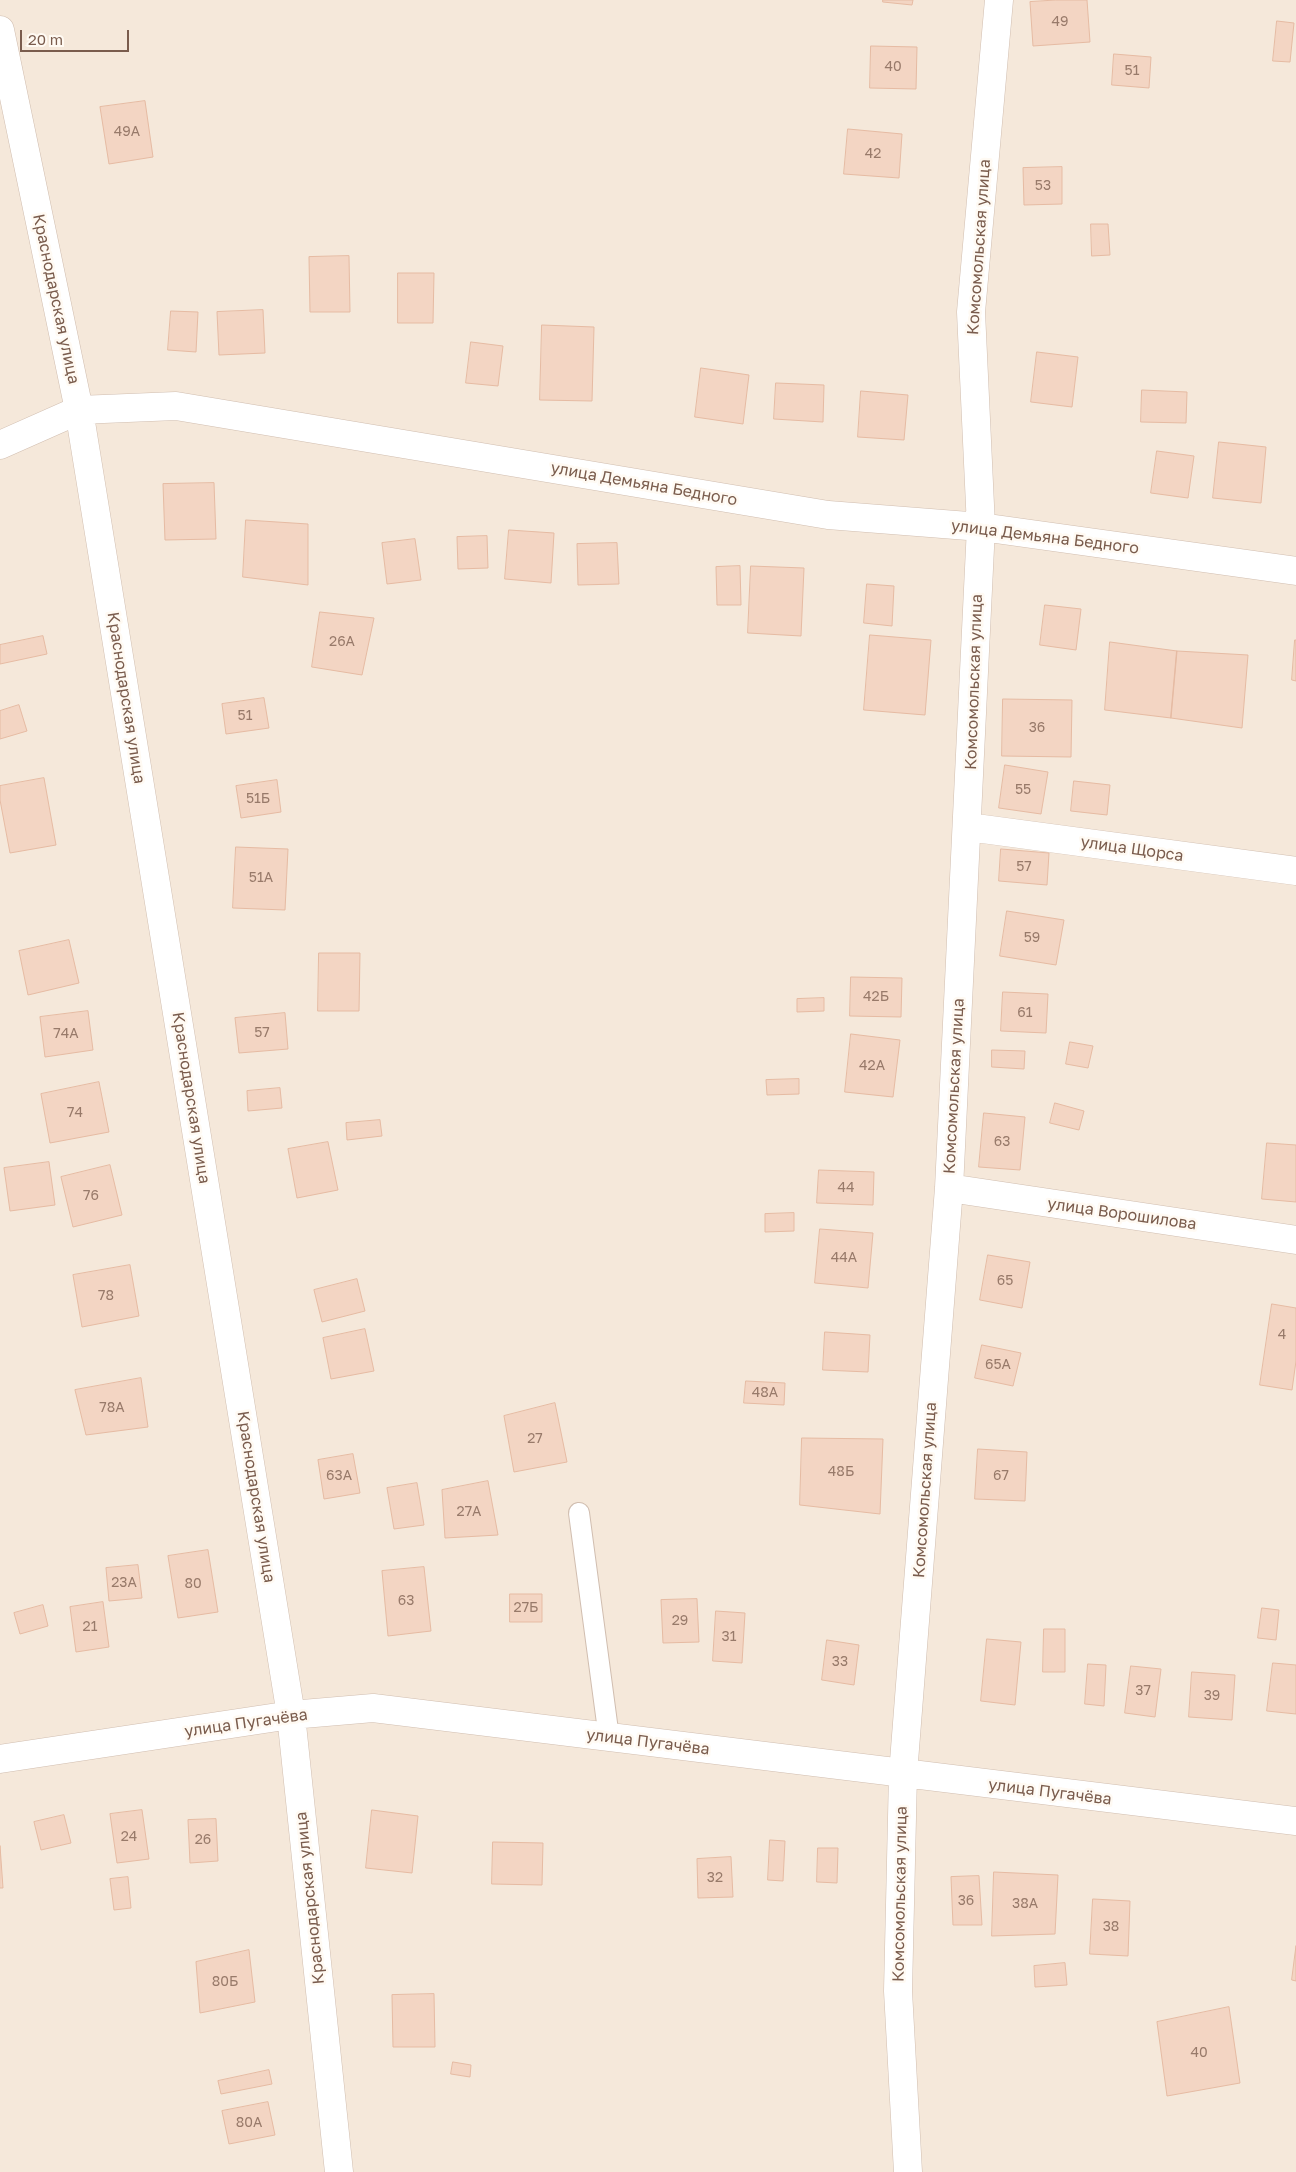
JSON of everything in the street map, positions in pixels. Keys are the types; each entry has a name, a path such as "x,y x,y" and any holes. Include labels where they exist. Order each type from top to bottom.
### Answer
{"street":[{"name":"Комсомольская улица","path":"908,2172 898,1991 903,1774 948,1188 968,827 981,527 971,312 998,0"},
{"name":"Краснодарская улица","path":"0,30 79,410 291,1715 339,2172"},
{"name":"улица Демьяна Бедного","path":"0,445 79,410 176,406 828,515 981,527 1296,571"},
{"name":"улица Щорса","path":"968,827 1296,871"},
{"name":"улица Ворошилова","path":"948,1188 1296,1240"},
{"name":"улица Пугачёва","path":"0,1759 291,1715 373,1708 1296,1822"}],"lane":[{"path":"580,1513 609,1738"}],"shaded area":[{"path":"0,0 1296,0 1296,2172 0,2172"}],"building":[{"path":"883,0 913,0 912,5 883,2"},
{"path":"1087,0 1090,42 1033,46 1030,2"},
{"path":"1277,21 1294,23 1290,62 1273,61"},
{"path":"871,46 917,47 916,89 870,88"},
{"path":"1114,54 1151,57 1149,88 1112,85"},
{"path":"145,101 153,157 109,164 100,107"},
{"path":"848,129 902,134 899,178 844,174"},
{"path":"1062,167 1062,204 1024,205 1023,168"},
{"path":"1091,224 1108,224 1110,255 1092,256"},
{"path":"349,256 350,312 310,312 309,257"},
{"path":"398,273 434,273 433,323 398,323"},
{"path":"263,310 265,353 219,355 217,312"},
{"path":"171,311 198,312 196,352 168,350"},
{"path":"542,325 594,327 592,401 540,400"},
{"path":"471,342 503,346 498,386 466,383"},
{"path":"1037,352 1078,357 1072,407 1031,402"},
{"path":"701,368 749,375 743,424 695,417"},
{"path":"776,383 824,385 823,422 774,419"},
{"path":"1142,390 1187,392 1186,423 1141,422"},
{"path":"861,391 908,395 904,440 858,437"},
{"path":"1219,442 1266,447 1261,503 1213,498"},
{"path":"1157,451 1194,456 1188,498 1151,493"},
{"path":"214,483 216,539 165,540 163,484"},
{"path":"246,520 308,524 308,585 243,577"},
{"path":"509,530 554,533 551,583 505,579"},
{"path":"487,536 488,568 458,569 457,537"},
{"path":"415,539 421,580 387,584 382,543"},
{"path":"617,543 619,584 578,585 577,544"},
{"path":"740,566 741,605 717,605 716,567"},
{"path":"751,566 804,568 801,636 748,633"},
{"path":"867,584 894,586 892,626 864,623"},
{"path":"1045,605 1081,609 1076,650 1040,645"},
{"path":"320,612 374,618 362,675 312,667"},
{"path":"870,635 931,640 925,715 864,710"},
{"path":"43,636 47,654 0,664 0,645"},
{"path":"1296,640 1296,681 1292,680"},
{"path":"1110,642 1177,651 1171,718 1105,710"},
{"path":"1177,651 1248,655 1242,728 1171,718"},
{"path":"264,698 269,728 226,734 222,704"},
{"path":"1003,699 1072,700 1071,757 1002,756"},
{"path":"19,705 27,731 0,739 0,711"},
{"path":"1005,765 1048,772 1041,814 999,808"},
{"path":"44,778 56,845 10,853 0,800 0,786"},
{"path":"277,780 281,812 241,818 236,786"},
{"path":"1074,781 1110,785 1107,815 1071,811"},
{"path":"236,847 288,849 285,910 233,908"},
{"path":"1001,849 1049,853 1047,885 999,881"},
{"path":"1007,911 1064,920 1056,965 1000,956"},
{"path":"69,940 79,983 28,995 19,951"},
{"path":"319,953 360,953 359,1011 318,1011"},
{"path":"851,977 902,978 901,1017 850,1016"},
{"path":"1003,992 1048,994 1046,1033 1001,1031"},
{"path":"824,998 824,1011 797,1012 797,999"},
{"path":"88,1011 93,1050 45,1057 40,1017"},
{"path":"285,1013 288,1049 239,1053 235,1018"},
{"path":"851,1034 900,1040 893,1097 845,1092"},
{"path":"1070,1042 1093,1046 1088,1068 1066,1064"},
{"path":"992,1050 1025,1051 1024,1069 992,1067"},
{"path":"799,1079 799,1094 767,1095 766,1080"},
{"path":"99,1082 109,1132 50,1143 41,1094"},
{"path":"280,1088 282,1108 248,1111 247,1091"},
{"path":"1055,1103 1084,1111 1079,1130 1050,1123"},
{"path":"984,1113 1025,1117 1020,1170 979,1167"},
{"path":"380,1120 382,1136 347,1140 346,1123"},
{"path":"328,1142 338,1190 297,1198 288,1149"},
{"path":"1267,1143 1296,1145 1296,1202 1262,1199"},
{"path":"49,1162 55,1205 10,1211 4,1168"},
{"path":"110,1165 122,1215 73,1227 61,1177"},
{"path":"819,1170 874,1172 873,1205 817,1203"},
{"path":"794,1213 794,1231 765,1232 765,1214"},
{"path":"820,1229 873,1233 868,1288 815,1283"},
{"path":"988,1255 1030,1262 1022,1308 980,1300"},
{"path":"130,1265 139,1316 82,1327 73,1275"},
{"path":"357,1279 365,1311 322,1322 314,1290"},
{"path":"1272,1304 1296,1308 1296,1361 1292,1390 1260,1385"},
{"path":"365,1329 374,1371 331,1379 323,1338"},
{"path":"825,1332 870,1335 868,1372 823,1370"},
{"path":"982,1345 1021,1353 1013,1386 975,1378"},
{"path":"141,1378 148,1427 86,1435 75,1390"},
{"path":"746,1381 785,1383 784,1405 744,1403"},
{"path":"555,1403 567,1462 514,1472 504,1416"},
{"path":"802,1438 883,1439 880,1514 800,1505"},
{"path":"978,1449 1027,1452 1025,1501 975,1499"},
{"path":"353,1454 360,1493 324,1499 318,1460"},
{"path":"488,1481 498,1535 445,1538 442,1490"},
{"path":"417,1483 424,1525 394,1529 387,1488"},
{"path":"208,1550 218,1612 178,1618 168,1556"},
{"path":"138,1565 142,1598 109,1601 106,1568"},
{"path":"424,1567 431,1631 388,1636 382,1571"},
{"path":"510,1594 542,1594 542,1622 510,1622"},
{"path":"697,1599 699,1642 663,1643 661,1600"},
{"path":"103,1602 109,1647 76,1652 70,1607"},
{"path":"43,1605 48,1626 20,1634 14,1613"},
{"path":"1262,1608 1279,1610 1276,1640 1258,1638"},
{"path":"716,1611 745,1613 742,1663 713,1661"},
{"path":"1044,1629 1065,1629 1065,1672 1043,1672"},
{"path":"987,1639 1021,1642 1015,1705 981,1701"},
{"path":"827,1640 859,1645 854,1685 822,1680"},
{"path":"1273,1663 1296,1665 1296,1714 1267,1711"},
{"path":"1088,1664 1106,1665 1104,1706 1085,1704"},
{"path":"1131,1666 1161,1669 1155,1717 1125,1713"},
{"path":"1192,1672 1235,1675 1232,1720 1189,1717"},
{"path":"142,1810 149,1859 117,1863 110,1814"},
{"path":"372,1810 418,1816 412,1873 366,1868"},
{"path":"64,1815 71,1843 41,1850 34,1822"},
{"path":"216,1819 218,1861 190,1863 188,1820"},
{"path":"770,1840 785,1841 783,1881 768,1880"},
{"path":"493,1842 543,1843 542,1885 492,1884"},
{"path":"0,1846 3,1888 0,1888"},
{"path":"818,1848 838,1848 837,1883 817,1882"},
{"path":"731,1857 733,1897 698,1898 697,1859"},
{"path":"994,1872 1058,1875 1055,1934 992,1936"},
{"path":"979,1876 982,1925 953,1925 951,1877"},
{"path":"128,1877 131,1908 114,1910 110,1879"},
{"path":"1093,1899 1130,1901 1128,1956 1090,1954"},
{"path":"1296,1946 1296,1981 1292,1980"},
{"path":"249,1950 255,2002 200,2013 196,1962"},
{"path":"1065,1963 1067,1985 1035,1987 1034,1966"},
{"path":"434,1994 435,2047 393,2047 392,1995"},
{"path":"1229,2007 1240,2083 1167,2096 1157,2022"},
{"path":"453,2062 471,2065 470,2077 451,2074"},
{"path":"269,2070 272,2084 221,2094 218,2081"},
{"path":"268,2102 275,2135 229,2144 222,2111"}]}
